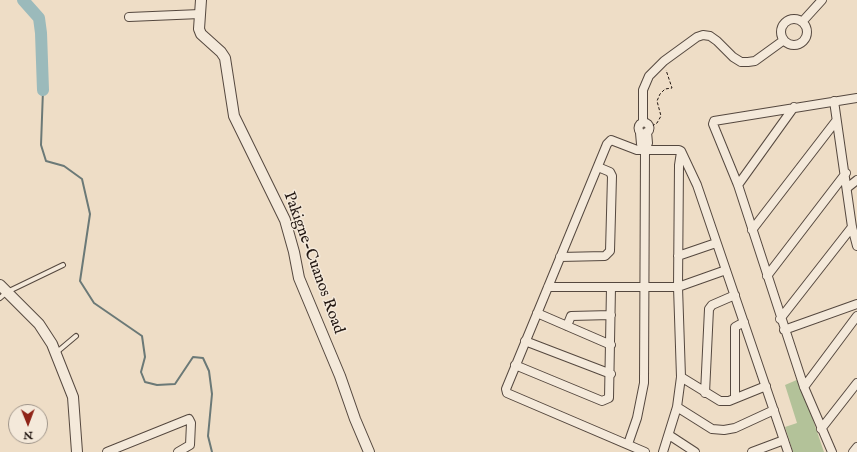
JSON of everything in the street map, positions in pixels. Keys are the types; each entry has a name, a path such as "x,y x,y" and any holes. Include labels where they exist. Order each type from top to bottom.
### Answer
{"street":[{"name":"Pakigne-Cuanos Road","path":"201,0 199,28 201,34 221,52 225,58 234,116 285,220 294,252 299,278 340,376 355,419 369,452"},
{"path":"802,22 822,0"},
{"path":"128,16 200,14"},
{"path":"792,19 802,22 807,31 803,40 794,44 784,40 781,30 786,21 792,19"},
{"path":"628,444 637,418 644,383 645,150 641,144 645,128 643,95 645,84 653,71 664,61 703,35 717,41 733,57 741,62 755,61 784,40"},
{"path":"832,452 804,387 780,319 738,186 713,125 714,122 794,107 857,98"},
{"path":"834,101 836,121 846,173 852,227 857,246"},
{"path":"738,186 794,107"},
{"path":"752,230 836,121"},
{"path":"644,452 507,393 506,387 607,144 611,140 637,150 681,151"},
{"path":"681,151 697,185 788,452"},
{"path":"663,452 677,407 681,377 678,256 679,165 681,151"},
{"path":"560,257 605,256 610,251 612,176 610,172 598,167"},
{"path":"767,276 846,173"},
{"path":"847,188 857,180"},
{"path":"780,319 852,227"},
{"path":"678,256 716,243"},
{"path":"548,287 678,287 726,270"},
{"path":"515,365 602,401 609,398 611,374 611,287"},
{"path":"2,292 39,324 56,353 73,397 77,452"},
{"path":"705,393 709,309 712,305 735,295"},
{"path":"784,330 857,304"},
{"path":"537,313 611,345"},
{"path":"567,326 571,316 611,315"},
{"path":"804,387 857,316"},
{"path":"735,398 735,327 744,322"},
{"path":"525,341 611,374"},
{"path":"681,377 720,401 735,398 766,386"},
{"path":"821,429 857,383"},
{"path":"677,407 712,429 724,430 734,428 774,410"},
{"path":"107,452 189,419 191,423 190,446 178,452"},
{"path":"669,435 694,452"},
{"path":"752,452 784,440"},
{"path":"853,452 857,447"}],"lane":[{"path":"2,292 63,265"},
{"path":"56,353 76,336"}],"path":[{"path":"645,128 657,123 660,120 661,111 657,101 660,94 665,89 672,88 664,61"}],"green space":[{"path":"799,379 824,452 793,452 785,427 797,423 785,385"}],"waterway":[{"path":"23,0 39,18 43,90"},
{"path":"43,90 41,145 46,161 64,166 82,179 90,214 80,281 94,303 142,336 145,357 141,372 145,382 157,385 175,384 193,357 203,358 209,371 212,394 208,436 212,452"}]}
